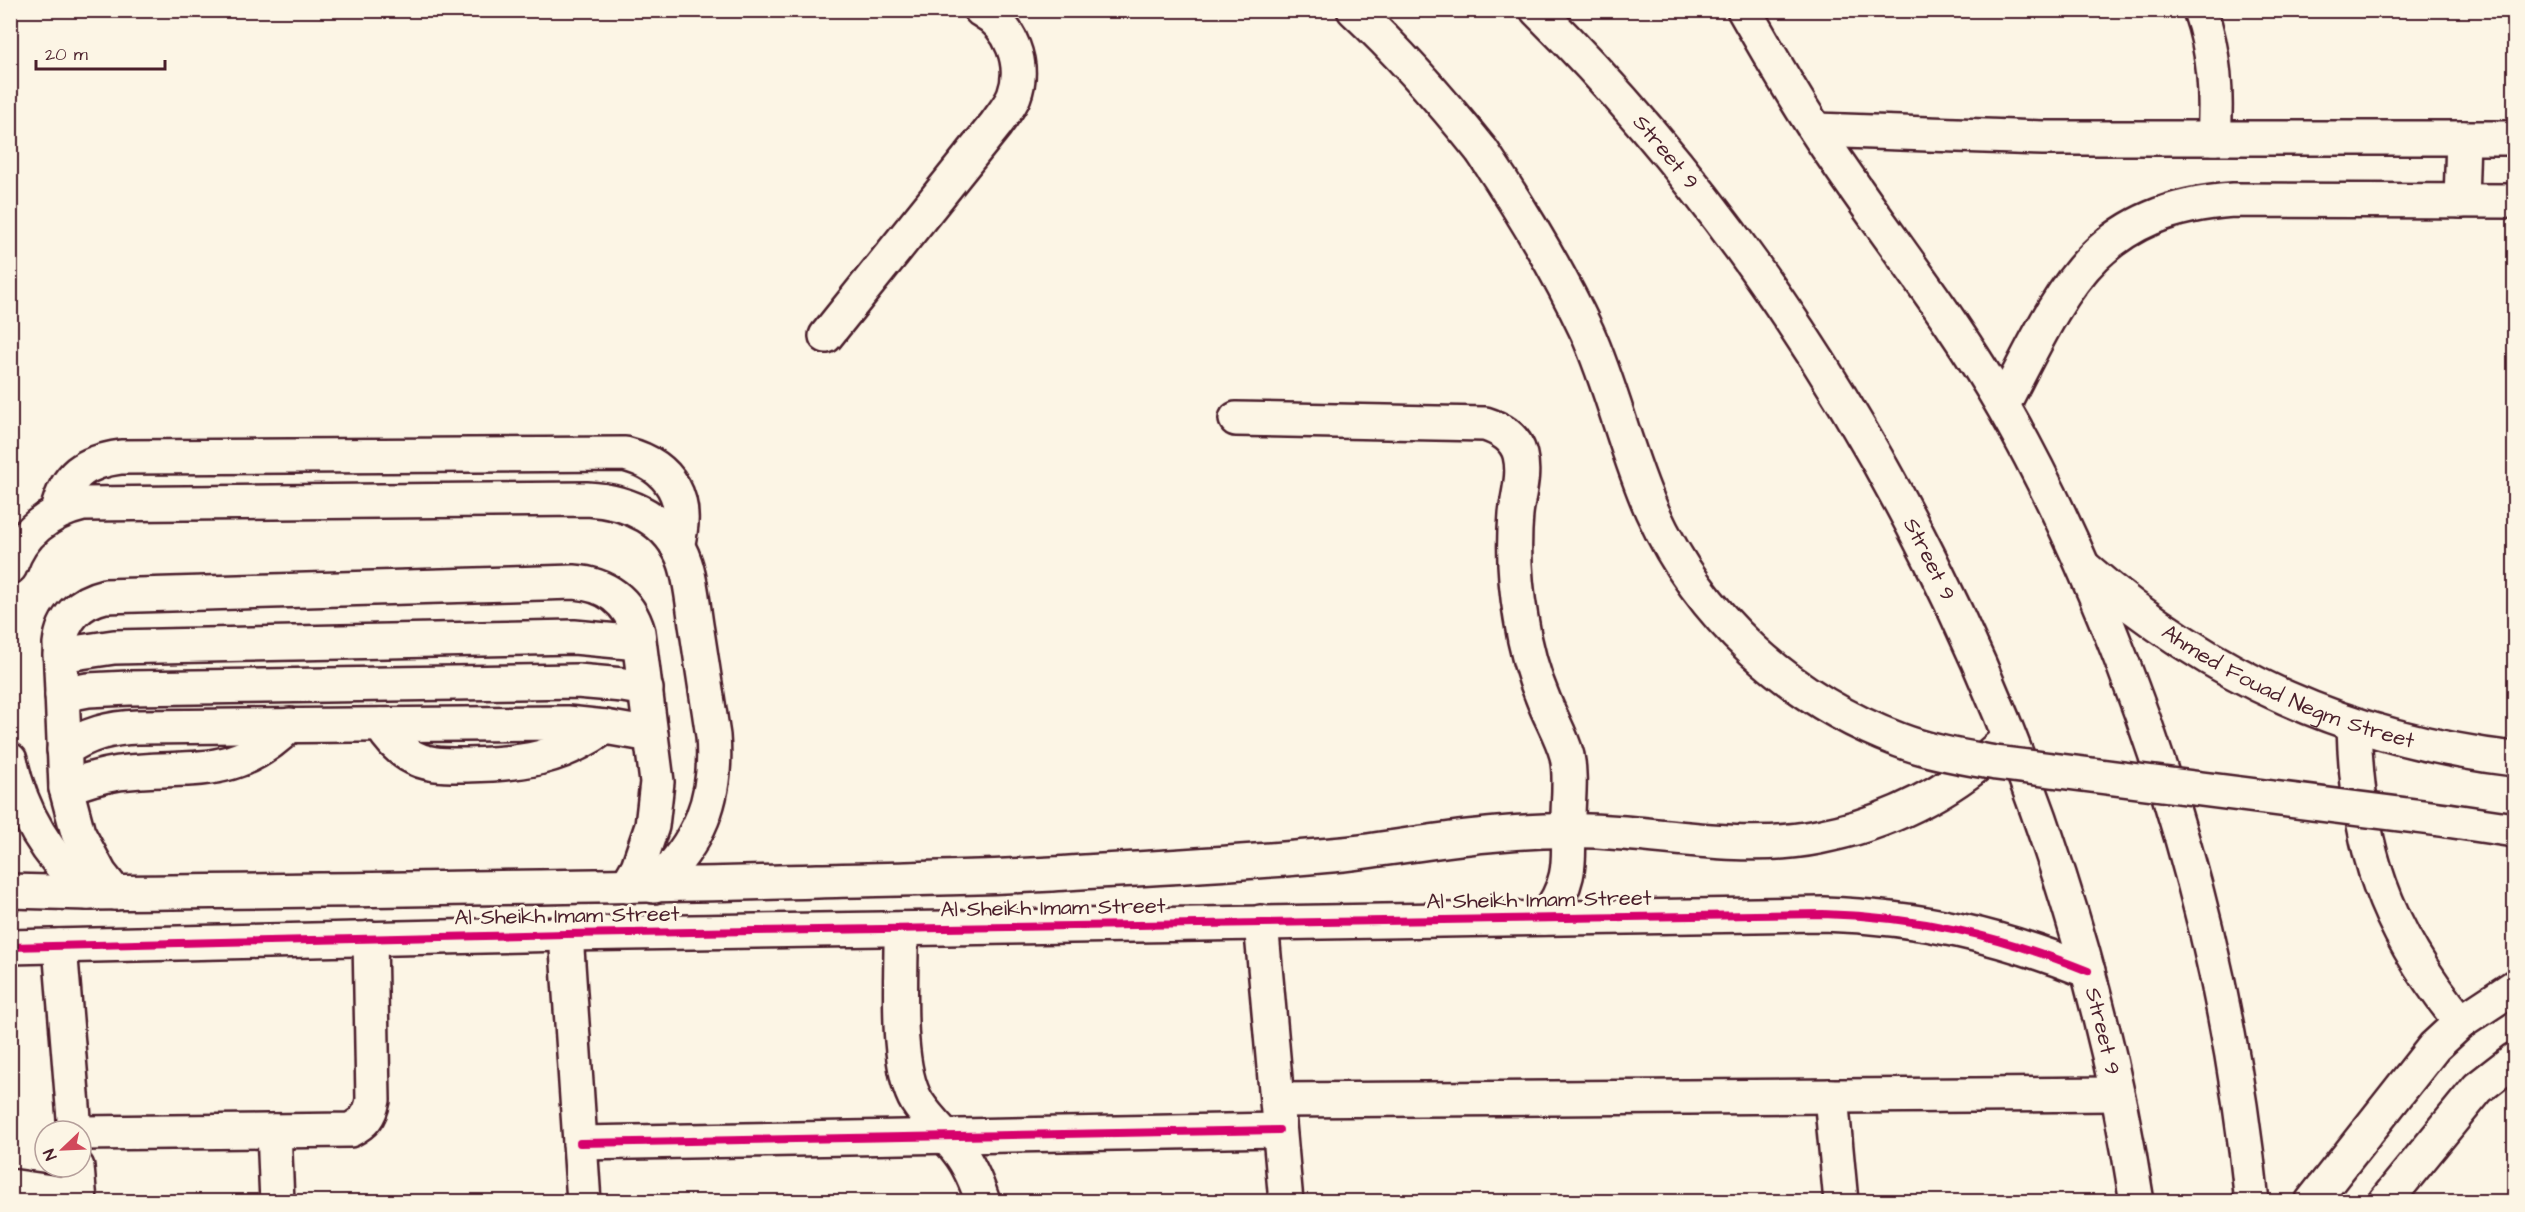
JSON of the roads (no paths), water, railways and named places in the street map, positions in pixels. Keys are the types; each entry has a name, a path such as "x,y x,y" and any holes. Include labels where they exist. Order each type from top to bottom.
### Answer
{"street":[{"path":"826,336 996,124 1014,96 1017,81 1015,51 1009,36 1000,24 981,10"},
{"path":"1354,10 1391,45 1438,97 1482,151 1521,209 1551,260 1587,333 1613,398 1648,502 1675,555 1703,596 1735,634 1811,697 1855,721 1900,741 1948,755 2514,830"},
{"name":"Street 9","path":"1537,10 1619,98 1686,177 1748,260 1807,344 1861,432 1912,523 1958,616 2030,787 2060,874 2088,971 2117,1094 2137,1202"},
{"path":"1743,10 1815,130 1936,302 2003,405 2051,495 2085,568 2149,732 2181,828 2206,925 2229,1034 2244,1121 2252,1202"},
{"path":"2200,10 2212,53 2215,81 2214,138"},
{"path":"1815,130 2043,138 2514,138"},
{"path":"2461,201 2463,138"},
{"path":"2003,405 2064,291 2081,269 2102,248 2125,232 2177,208 2205,202 2233,200 2514,201"},
{"path":"1236,419 1485,424 1497,428 1515,443 1522,466 1516,515 1516,590 1522,627 1532,664 1566,753 1570,772 1569,870 1560,896 1545,918"},
{"path":"57,512 65,487 73,476 95,461 121,457 626,454 653,465 674,487 683,516 678,546"},
{"path":"10,567 30,533 57,512 97,503 602,500 624,504 658,523 678,546 688,576 715,760 707,807 686,851 641,886 638,867 652,825 657,782 646,689 639,643 630,612 615,595 596,585 574,582 105,596 86,602 70,615 61,634 64,750 66,788 78,833 100,874 101,893"},
{"name":"Ahmed Fouad Negm Street","path":"2085,568 2167,633 2258,686 2354,725 2447,749 2514,759"},
{"path":"60,655 87,649 114,647 574,638 639,643"},
{"path":"62,695 88,690 129,688 577,681 646,689"},
{"path":"66,788 101,776 120,773 214,768 231,764 264,748 290,725"},
{"path":"64,750 90,735 121,728 381,725 398,748 410,756 437,765 506,764 535,760 572,747 605,727 651,735"},
{"path":"2354,725 2355,771 2361,818 2372,863 2388,907 2408,949 2461,1022"},
{"name":"Al Sheikh Imam Street","path":"10,891 101,893 641,886 1046,874 1289,859 1402,847 1471,836 1568,830 1743,844 1816,837 1852,829 1920,802 1952,784 2009,738"},
{"path":"10,760 16,784 36,833 68,875 101,893"},
{"name":"Al Sheikh Imam Street","path":"10,947 566,934 1823,914 1868,915 1958,928 2045,954 2088,971"},
{"path":"1261,922 1286,1202"},
{"path":"901,928 902,1056 916,1100 970,1170 983,1202"},
{"path":"566,934 584,1202"},
{"path":"93,1132 350,1130 366,1119 373,1100 370,938"},
{"path":"60,946 74,1119"},
{"path":"2312,1202 2434,1047 2461,1022 2514,987"},
{"path":"2385,1202 2478,1088 2514,1060"},
{"path":"580,1143 944,1136 1278,1115 1831,1096 2117,1094"},
{"path":"1831,1096 1841,1202"},
{"path":"274,1131 277,1202"},
{"path":"10,1186 79,1188"}]}
